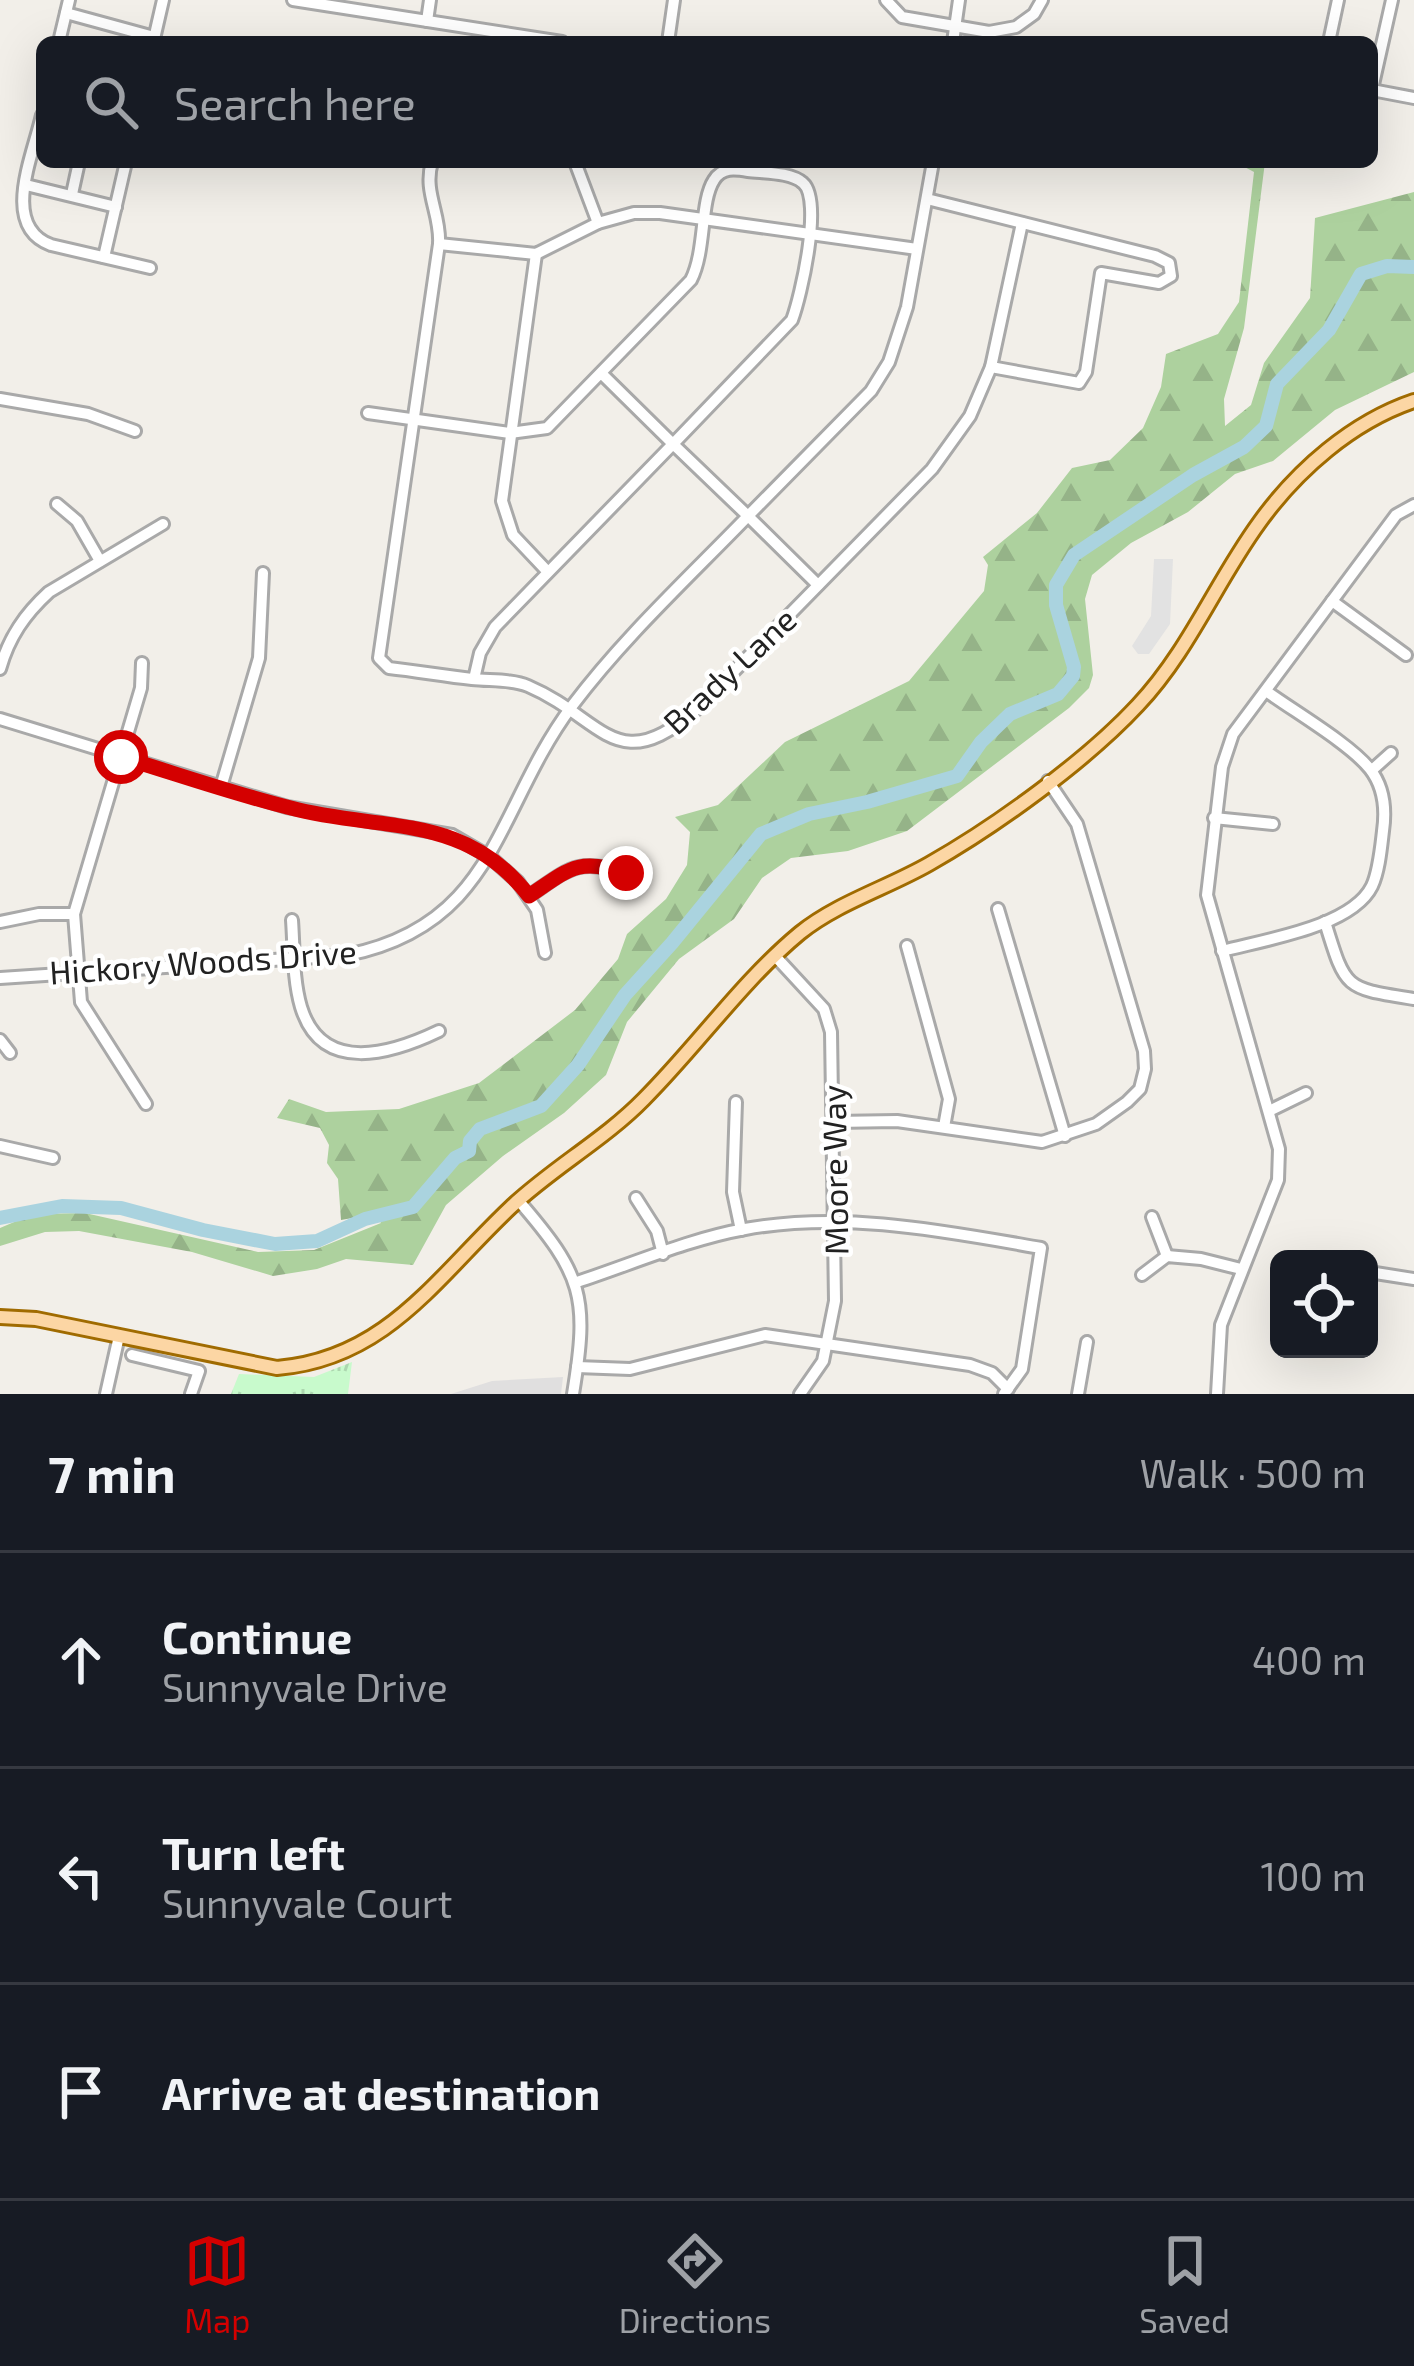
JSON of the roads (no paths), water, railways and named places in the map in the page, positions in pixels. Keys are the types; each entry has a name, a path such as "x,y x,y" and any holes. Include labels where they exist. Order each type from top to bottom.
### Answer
{"main road":[{"path":"0,1317 36,1319 277,1368 310,1365 347,1353 376,1336 518,1200 628,1114 802,931 930,864 1048,781 1135,708 1165,675 1258,523 1296,479 1340,439 1414,401"}],"street":[{"path":"155,36 163,0"},
{"path":"293,0 523,36"},
{"path":"427,21 430,0"},
{"path":"669,36 674,0"},
{"path":"886,0 902,17 988,32 1016,27 1034,14 1042,0"},
{"path":"954,36 959,0"},
{"path":"1330,36 1338,0"},
{"path":"1378,63 1392,0"},
{"path":"67,7 145,36"},
{"path":"108,36 111,25"},
{"path":"1378,91 1414,98"},
{"path":"36,142 21,217 30,234 51,245 150,268"},
{"path":"72,194 78,168"},
{"path":"104,257 125,168"},
{"path":"412,420 439,244 439,223 428,194 431,168"},
{"path":"577,168 598,223"},
{"name":"Hickory Woods Drive","path":"0,978 295,960 371,950 412,933 448,908 490,857 521,788 570,709 619,648 871,391 889,362 907,307 932,168"},
{"path":"368,413 510,433 547,428 691,280 700,263 715,178 733,169 792,177 804,183 811,195 800,299 792,320 495,627 480,652 474,680"},
{"path":"26,185 116,207"},
{"path":"926,199 1163,260 1172,269 1171,276 1159,283 1101,273"},
{"path":"439,244 536,254 598,223 634,213 917,249"},
{"name":"Brady Lane","path":"412,420 379,645 382,664 474,680 524,683 616,738 638,742 666,736 932,469 970,416 991,367 1022,223"},
{"path":"991,367 1064,383 1084,380 1106,244"},
{"path":"536,254 502,501 506,524 548,571"},
{"path":"601,373 818,585"},
{"path":"0,399 88,414 135,431"},
{"path":"57,504 77,521 100,562"},
{"path":"1217,1394 1221,1325 1278,1180 1280,1149 1207,895 1222,767 1233,734 1396,515 1414,505"},
{"path":"0,669 12,637 33,606 164,524"},
{"path":"221,787 259,658 262,573"},
{"path":"1333,601 1406,656"},
{"path":"142,662 141,688 74,914 81,1002 146,1104"},
{"path":"1222,951 1324,922 1353,908 1372,886 1385,815 1382,790 1372,770 1266,691"},
{"path":"0,719 317,814 432,830 468,842 529,896 542,925 545,952"},
{"path":"1372,770 1391,753"},
{"path":"834,1122 897,1121 1042,1142 1096,1124 1140,1089 1144,1051 1077,824 1048,781"},
{"path":"1214,818 1274,824"},
{"path":"529,896 580,863 626,873"},
{"path":"998,909 1065,1136"},
{"path":"0,922 39,914 74,914"},
{"path":"292,920 302,1012 317,1033 338,1048 378,1055 439,1031"},
{"path":"1324,922 1342,975 1358,990 1414,999"},
{"path":"907,946 950,1099 944,1127"},
{"name":"Moore Way","path":"776,957 824,1009 831,1032 835,1301 824,1361 800,1394"},
{"path":"1269,1111 1306,1093"},
{"path":"736,1102 733,1192 741,1229"},
{"path":"0,1146 53,1158"},
{"path":"636,1198 657,1231 663,1254"},
{"path":"518,1200 562,1254 577,1282 582,1320 573,1394"},
{"path":"1152,1216 1167,1256"},
{"path":"577,1282 741,1229 891,1222 1041,1248 1022,1369 1006,1392 992,1373 970,1365 765,1335 630,1370 577,1367"},
{"path":"1142,1275 1167,1256 1201,1258 1241,1269"},
{"path":"1378,1273 1414,1276"},
{"path":"106,1394 118,1336"},
{"path":"1078,1394 1087,1342"},
{"path":"132,1355 199,1371 190,1394"}],"waterway":[{"path":"0,1218 62,1206 121,1208 275,1244 317,1241 365,1219 413,1207 455,1158 469,1151 480,1129 541,1106 578,1065 625,995 761,834 809,814 957,776 981,742 1010,714 1058,694 1073,676 1074,667 1056,605 1056,585 1074,555 1193,475 1244,447 1266,426 1277,384 1329,330 1361,274 1387,266 1414,267"}]}
